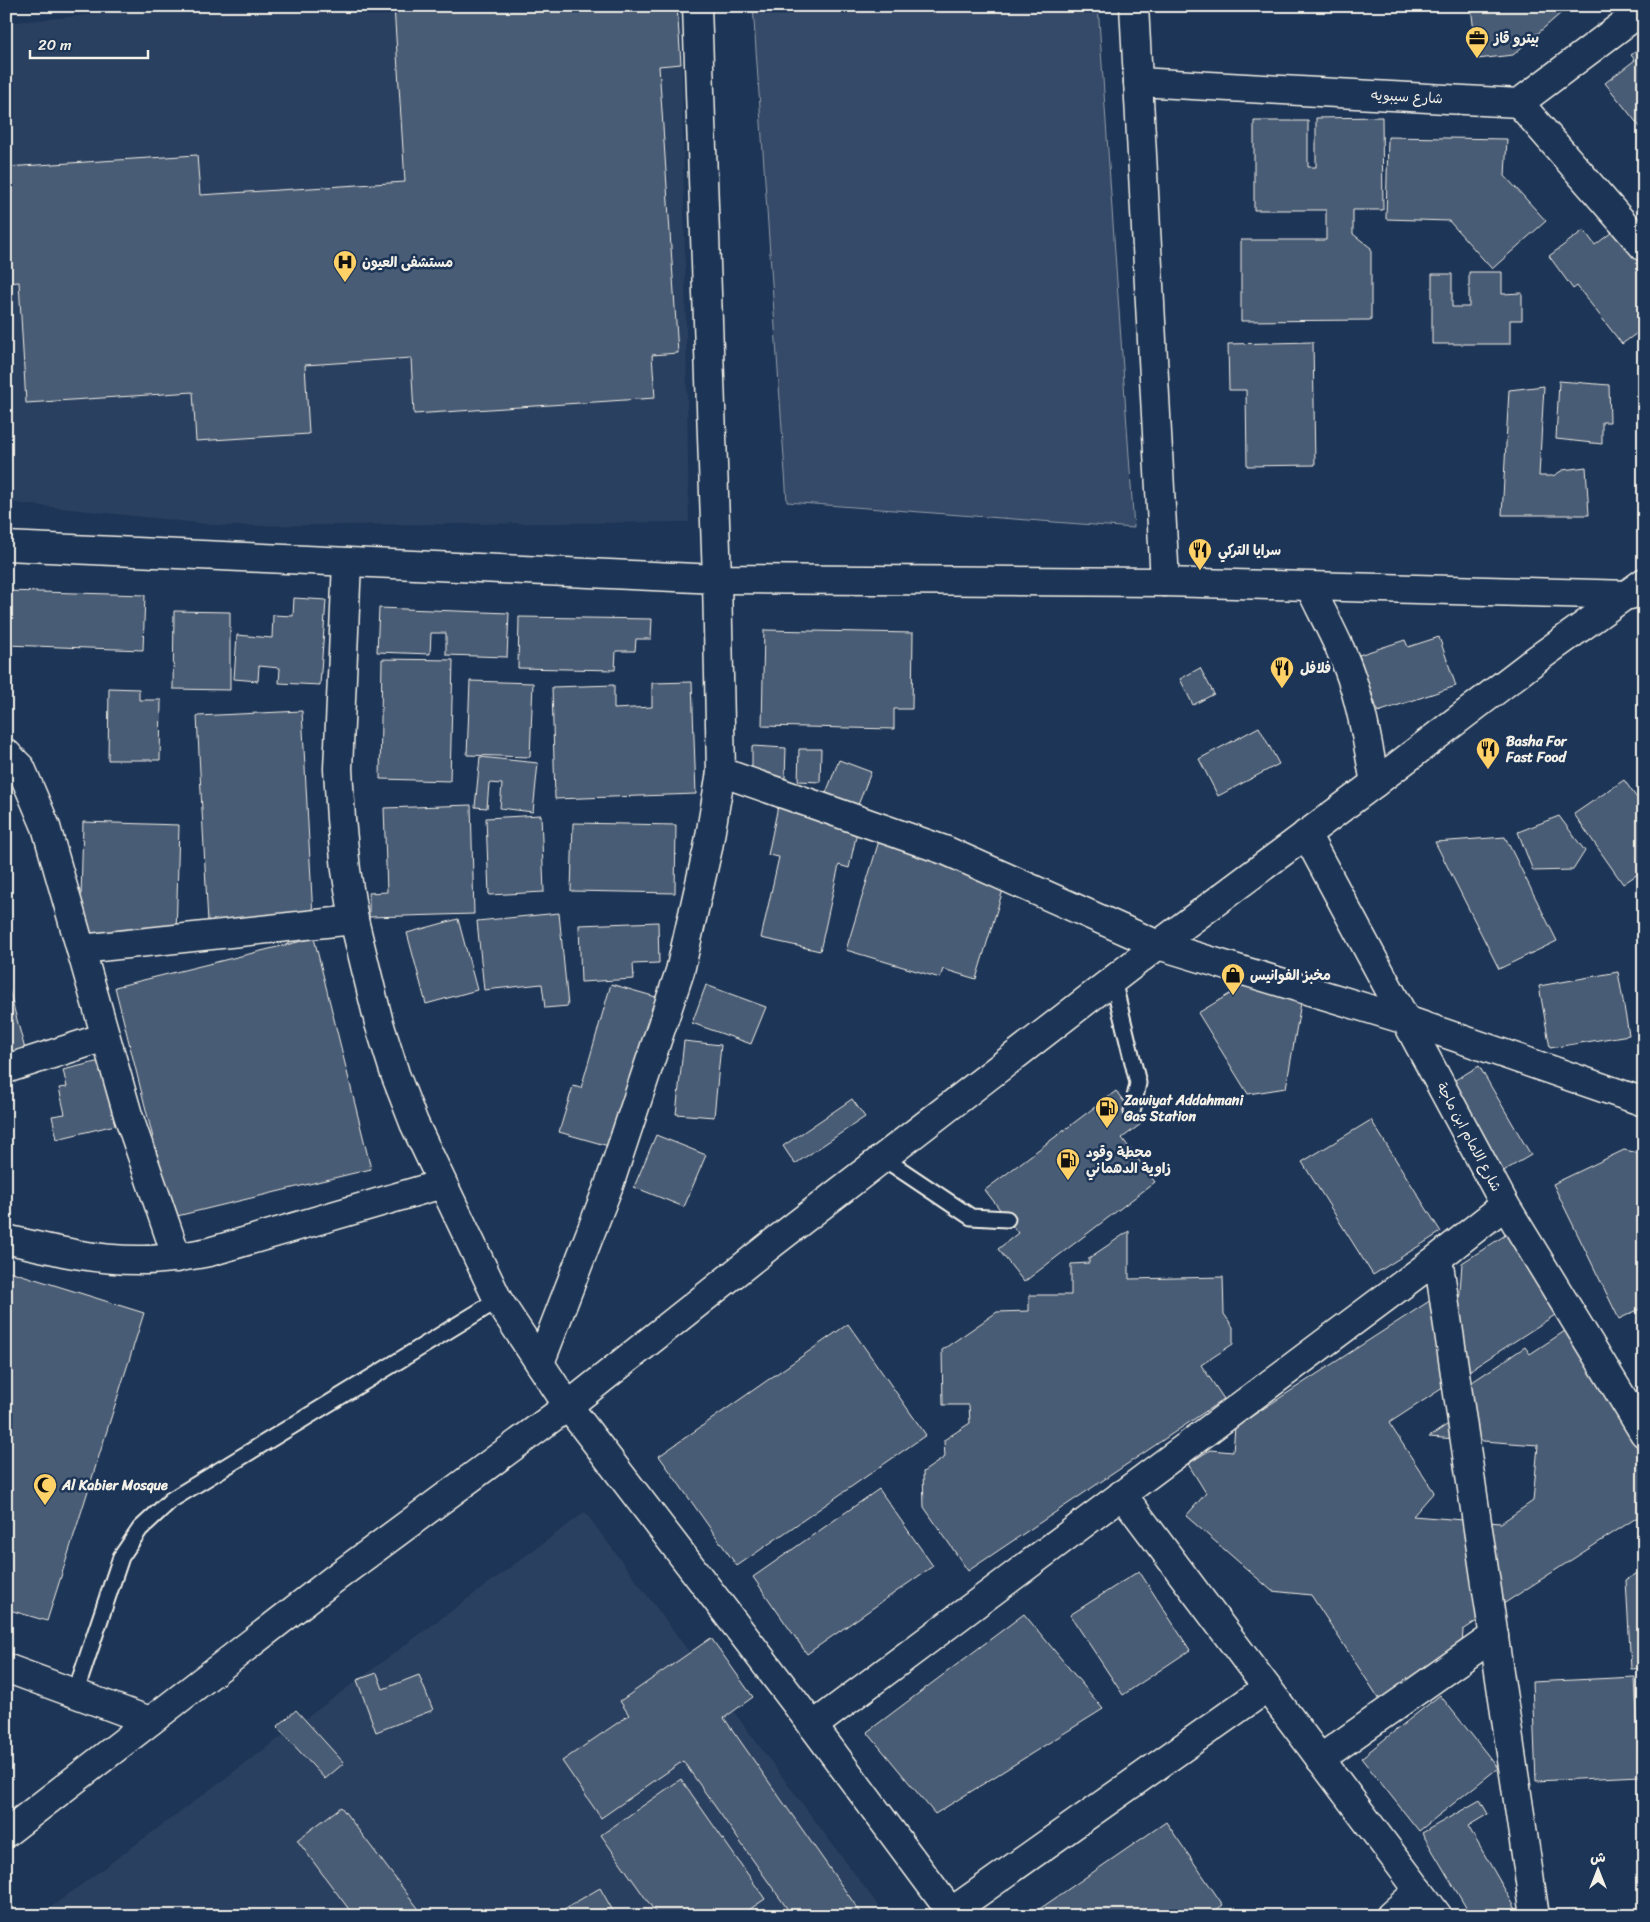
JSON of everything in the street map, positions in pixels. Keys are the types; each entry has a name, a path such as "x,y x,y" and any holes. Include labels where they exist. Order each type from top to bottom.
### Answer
{"street":[{"path":"540,1363 609,1185 680,971 708,848 721,772 717,579 697,6"},
{"path":"1134,6 1165,582"},
{"path":"1632,12 1519,103 1644,247"},
{"name":"شارع سيبويه","path":"1138,82 1519,103"},
{"path":"6,546 717,579 1165,582 1310,587 1638,591"},
{"path":"347,562 338,769 342,828 354,920 379,1023 395,1074 414,1124 498,1300 568,1406 813,1726 952,1914 1267,1688"},
{"path":"1310,587 1354,683 1362,713 1375,783"},
{"path":"6,1833 334,1578 568,1406 1158,945 1537,659 1638,591"},
{"path":"6,753 21,768 46,827 128,1115 177,1258"},
{"path":"721,772 947,851 1158,945 1406,1020 1644,1102"},
{"name":"شارع الامام ابن ماجة","path":"1306,834 1506,1205 1644,1434"},
{"path":"81,949 354,920"},
{"path":"6,1069 105,1037"},
{"path":"6,1239 69,1254 107,1259 145,1260 177,1258 209,1252 442,1184"},
{"path":"813,1726 1438,1258 1506,1205"},
{"path":"1438,1258 1535,1916"},
{"path":"1122,1494 1438,1916"},
{"path":"1320,1759 1494,1636"},
{"path":"6,1668 150,1721"},
{"path":"1390,1916 1418,1890"}],"lane":[{"path":"1113,980 1138,1083 1132,1112"},
{"path":"883,1158 971,1218 1007,1219"},
{"path":"75,1694 121,1557 140,1529 171,1500 498,1300"}],"shaded area":[{"name":"مستشفى العيون","path":"181,6 681,6 689,522 225,526 6,502 6,23"},
{"path":"753,6 1098,6 1134,528 787,502"},
{"path":"585,1512 886,1916 39,1916"}],"building":[{"path":"394,6 677,6 681,64 659,66 678,353 652,355 655,398 414,414 411,358 305,365 309,434 196,441 193,392 26,403 19,282 6,283 6,220 11,219 10,206 6,206 6,167 197,155 200,195 405,182"},
{"path":"1471,6 1569,6 1513,55 1477,59"},
{"path":"1644,45 1644,132 1605,83 1635,60 1631,55"},
{"path":"1382,117 1383,210 1353,210 1353,234 1371,248 1371,320 1241,321 1241,240 1326,240 1326,210 1254,210 1254,121 1308,121 1308,167 1316,167 1316,118"},
{"path":"1388,137 1507,139 1505,176 1546,221 1492,269 1449,221 1386,219"},
{"path":"1616,229 1644,267 1644,328 1622,344 1577,286 1573,289 1549,256 1584,230 1595,245"},
{"path":"1469,272 1502,272 1502,294 1522,293 1522,320 1510,320 1510,344 1432,344 1432,274 1452,274 1452,307 1469,307"},
{"path":"1313,342 1315,465 1247,466 1246,390 1229,390 1228,344"},
{"path":"1559,381 1609,385 1610,422 1602,422 1602,444 1556,439"},
{"path":"1544,386 1539,476 1553,476 1563,470 1586,467 1589,515 1502,515 1509,390"},
{"path":"6,591 145,595 143,650 6,645"},
{"path":"294,598 326,600 320,685 279,683 280,668 259,666 258,681 234,679 237,635 272,638 273,615 293,616"},
{"path":"379,608 509,613 507,657 446,655 446,633 431,633 430,654 377,652"},
{"path":"174,611 230,612 230,690 173,689"},
{"path":"519,617 652,619 651,639 636,639 635,651 616,651 615,670 518,668"},
{"path":"764,630 913,633 912,709 894,709 894,729 762,726"},
{"path":"1439,637 1456,686 1378,712 1359,655 1405,640 1408,647"},
{"path":"382,659 453,660 450,781 380,779"},
{"path":"1200,668 1214,694 1193,705 1180,679"},
{"path":"470,681 533,683 530,757 467,755"},
{"path":"692,682 696,794 555,799 552,687 614,685 614,709 652,707 652,683"},
{"path":"109,688 139,689 139,700 161,700 160,760 108,760"},
{"path":"302,711 313,917 208,923 197,716"},
{"path":"1259,727 1279,764 1218,796 1199,759"},
{"path":"752,746 786,748 785,779 752,778"},
{"path":"799,749 821,749 820,782 798,781"},
{"path":"480,757 538,763 533,812 500,808 502,784 489,783 487,808 475,807"},
{"path":"839,760 871,772 858,805 826,793"},
{"path":"1624,780 1644,808 1644,870 1623,884 1574,814"},
{"path":"471,805 474,914 369,917 369,893 387,892 384,808"},
{"path":"778,806 859,823 849,868 839,865 820,951 761,938 779,857 768,855"},
{"path":"541,815 544,892 489,895 486,818"},
{"path":"1559,816 1585,851 1573,870 1533,871 1518,832"},
{"path":"83,822 179,825 176,937 80,935"},
{"path":"573,823 676,825 675,893 571,891"},
{"path":"881,834 1006,880 976,979 943,969 940,978 846,950"},
{"path":"1505,837 1557,941 1499,969 1435,842"},
{"path":"559,913 568,1006 545,1008 542,984 484,990 477,921"},
{"path":"458,919 477,990 426,1004 407,933"},
{"path":"658,922 659,963 633,964 634,979 581,982 579,925"},
{"path":"314,938 371,1169 173,1217 115,987"},
{"path":"1618,972 1629,1035 1550,1048 1539,986"},
{"path":"6,979 26,1053 6,1058"},
{"path":"611,984 663,999 619,1149 559,1132 573,1086 581,1088"},
{"path":"706,985 766,1007 751,1044 692,1023"},
{"path":"1243,986 1302,997 1286,1088 1248,1094 1198,1013"},
{"path":"684,1041 721,1045 714,1117 676,1114"},
{"path":"100,1061 115,1125 57,1139 52,1116 65,1114 59,1088 67,1087 63,1070"},
{"path":"1479,1066 1531,1155 1502,1172 1450,1083"},
{"path":"1116,1091 1141,1124 1122,1138 1155,1182 1024,1282 998,1249 1018,1233 985,1190"},
{"path":"852,1099 865,1117 795,1164 783,1146"},
{"path":"1371,1120 1441,1232 1373,1275 1302,1162"},
{"path":"656,1135 706,1155 684,1207 634,1187"},
{"path":"1624,1150 1644,1154 1644,1307 1619,1319 1553,1184"},
{"path":"1129,1231 1129,1279 1223,1277 1224,1314 1233,1327 1233,1344 1201,1365 1224,1399 968,1571 924,1507 923,1472 945,1457 944,1440 970,1423 969,1405 943,1405 942,1350 997,1312 1029,1311 1029,1295 1071,1295 1071,1264 1089,1263 1089,1258"},
{"path":"1507,1234 1555,1315 1389,1423 1434,1492 1413,1516 1501,1523 1533,1501 1538,1445 1429,1437 1457,1418 1460,1390 1525,1347 1530,1354 1568,1329 1644,1456 1644,1513 1463,1630 1462,1646 1380,1700 1311,1595 1272,1591 1186,1516 1206,1493 1188,1464 1210,1450 1233,1452 1235,1427 1431,1300 1458,1319 1462,1263"},
{"name":"Al Kabier Mosque","path":"6,1270 144,1313 47,1621 6,1609"},
{"path":"848,1324 926,1435 737,1566 659,1456"},
{"path":"879,1489 933,1566 807,1654 753,1577"},
{"path":"1644,1569 1644,1668 1631,1669 1626,1580"},
{"path":"1139,1571 1190,1650 1123,1695 1070,1615"},
{"path":"1024,1614 1103,1709 935,1814 867,1732"},
{"path":"711,1638 753,1697 724,1718 863,1916 788,1916 791,1914 683,1761 601,1818 562,1761 629,1715 620,1701"},
{"path":"377,1673 383,1689 419,1675 433,1710 376,1732 357,1680"},
{"path":"1635,1677 1640,1776 1536,1781 1532,1682"},
{"path":"1440,1695 1498,1768 1419,1831 1361,1758"},
{"path":"296,1710 344,1763 325,1779 277,1727"},
{"path":"681,1779 765,1899 740,1916 658,1916 601,1835"},
{"path":"1644,1792 1644,1807 1637,1794"},
{"path":"1480,1800 1488,1814 1468,1826 1520,1916 1471,1916 1422,1833"},
{"path":"341,1807 424,1916 354,1916 297,1840"},
{"path":"1166,1822 1223,1905 1208,1916 1043,1916 1038,1910"},
{"path":"600,1888 616,1916 552,1916"}],"place":[{"name":"بيترو قاز","path":"1477,59"},
{"name":"مستشفى العيون","path":"345,283"},
{"name":"سرايا التركي","path":"1200,571"},
{"name":"فلافل","path":"1282,689"},
{"name":"Basha For Fast Food","path":"1488,770"},
{"name":"مخبز الفوانيس","path":"1233,996"},
{"name":"Zawiyat Addahmani Gas Station","path":"1107,1129"},
{"name":"محطة وقود زاوية الدهماني","path":"1068,1181"},
{"name":"Al Kabier Mosque","path":"45,1506"}]}
